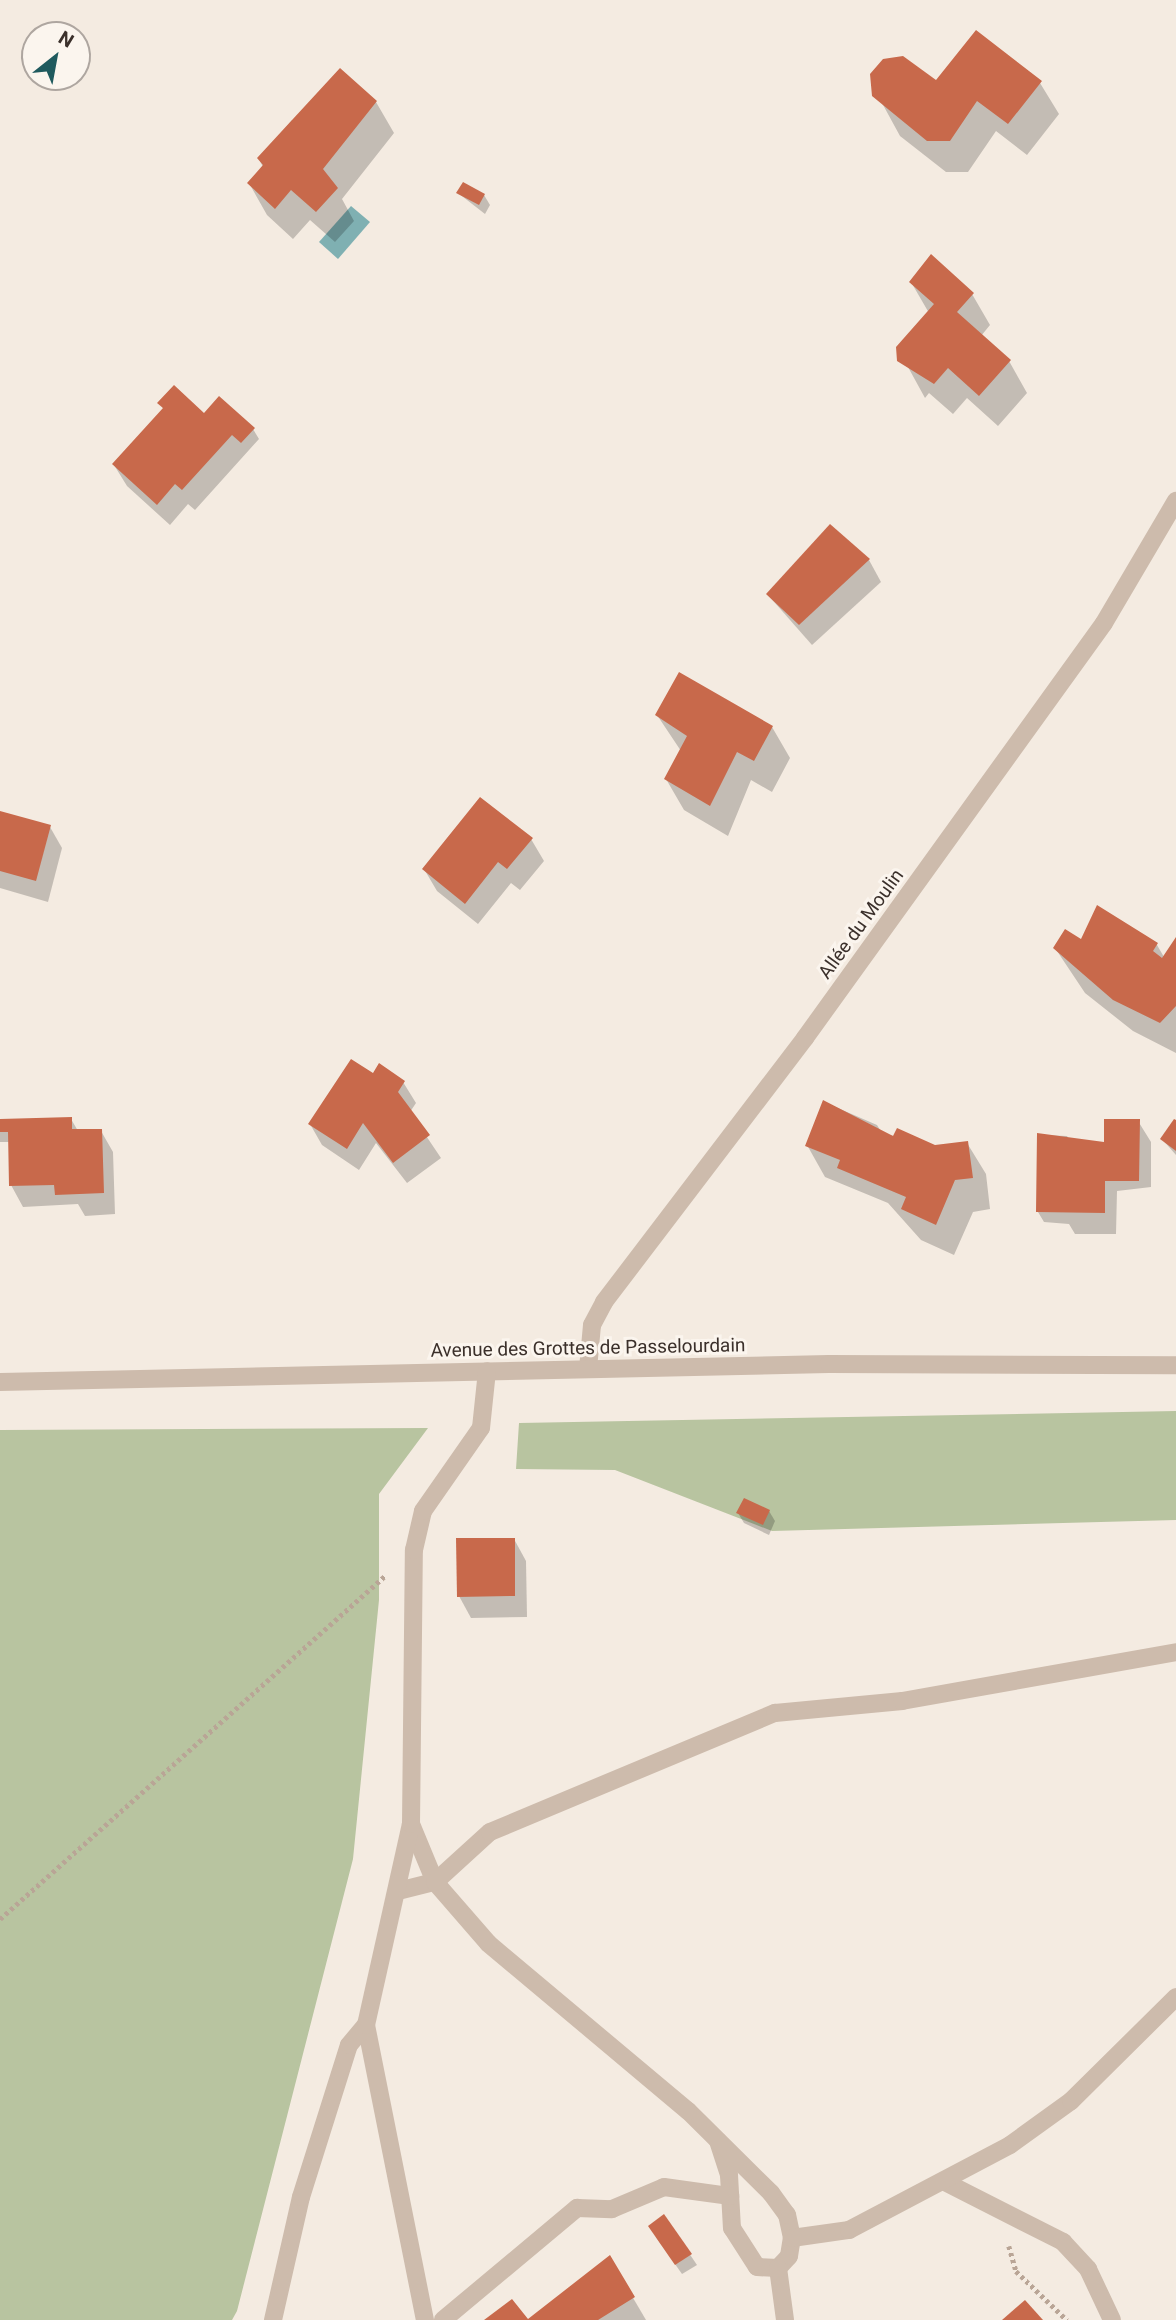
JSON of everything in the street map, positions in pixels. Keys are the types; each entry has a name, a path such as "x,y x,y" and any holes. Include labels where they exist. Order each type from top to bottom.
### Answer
{"street":[{"name":"Allée du Moulin","path":"588,1369 592,1325 604,1302 805,1038 1104,623 1176,501"},
{"name":"Avenue des Grottes de Passelourdain","path":"0,1382 588,1369 1176,1365"},
{"path":"425,2320 366,2025 411,1824 414,1550 422,1511 481,1428 487,1371"},
{"path":"398,1891 435,1882 490,1832 775,1713 902,1701 1176,1652"},
{"path":"411,1824 435,1882 488,1943 718,2141 771,2193 787,2215 792,2238 789,2256 778,2268"},
{"path":"792,2238 849,2230 1010,2145 1071,2101 1176,1997"},
{"path":"272,2320 301,2197 349,2045 366,2025"},
{"path":"718,2141 730,2196 732,2228 757,2267 778,2268"},
{"path":"943,2181 997,2205 1063,2242 1088,2269 1112,2320"},
{"path":"443,2320 577,2208 612,2209 664,2187 730,2196"},
{"path":"778,2268 785,2320"}],"path":[{"path":"0,1919 414,1550"},
{"path":"997,2205 1016,2271 1067,2320"}],"green space":[{"path":"1176,1411 1176,1520 772,1531 615,1470 516,1469 519,1423"},
{"path":"428,1428 379,1494 379,1600 353,1859 237,2311 232,2320 0,2320 0,1430"}],"water":[{"path":"351,206 370,222 338,259 319,242"}],"building":[{"path":"976,30 1042,81 1008,124 977,101 950,141 927,141 872,96 870,74 883,59 903,56 936,80"},
{"path":"340,68 377,101 323,169 338,188 316,212 291,190 275,209 247,183 263,165 257,158"},
{"path":"463,182 485,194 479,205 456,193"},
{"path":"931,254 974,293 957,312 1011,360 979,396 948,368 934,384 897,361 896,347 934,304 909,282"},
{"path":"174,385 204,413 219,396 255,428 241,443 232,435 182,490 175,484 157,505 112,464 163,408 157,403"},
{"path":"830,524 870,559 799,625 766,594"},
{"path":"679,672 773,726 754,761 737,752 710,806 664,779 687,736 655,715"},
{"path":"480,797 533,838 507,869 498,862 465,904 422,869"},
{"path":"0,811 51,825 36,881 0,871"},
{"path":"1097,905 1158,943 1153,951 1162,958 1176,937 1176,1006 1160,1023 1113,1000 1053,948 1065,929 1081,939"},
{"path":"351,1059 373,1073 379,1063 405,1081 398,1092 430,1135 393,1163 363,1123 347,1149 308,1124"},
{"path":"823,1100 893,1136 897,1128 935,1145 968,1141 973,1178 955,1180 936,1225 901,1209 906,1197 837,1168 840,1160 805,1146"},
{"path":"72,1117 72,1129 102,1129 104,1193 55,1195 54,1185 9,1186 8,1132 0,1132 0,1119"},
{"path":"1104,1119 1140,1119 1139,1181 1105,1181 1105,1213 1036,1212 1037,1133 1104,1142"},
{"path":"1174,1119 1176,1120 1176,1151 1160,1139"},
{"path":"744,1498 770,1510 763,1525 736,1513"},
{"path":"456,1538 515,1538 515,1596 457,1597"},
{"path":"664,2214 692,2254 675,2265 648,2226"},
{"path":"610,2255 635,2297 598,2320 484,2320 512,2299 528,2319"},
{"path":"1025,2300 1043,2320 1002,2320"}]}
